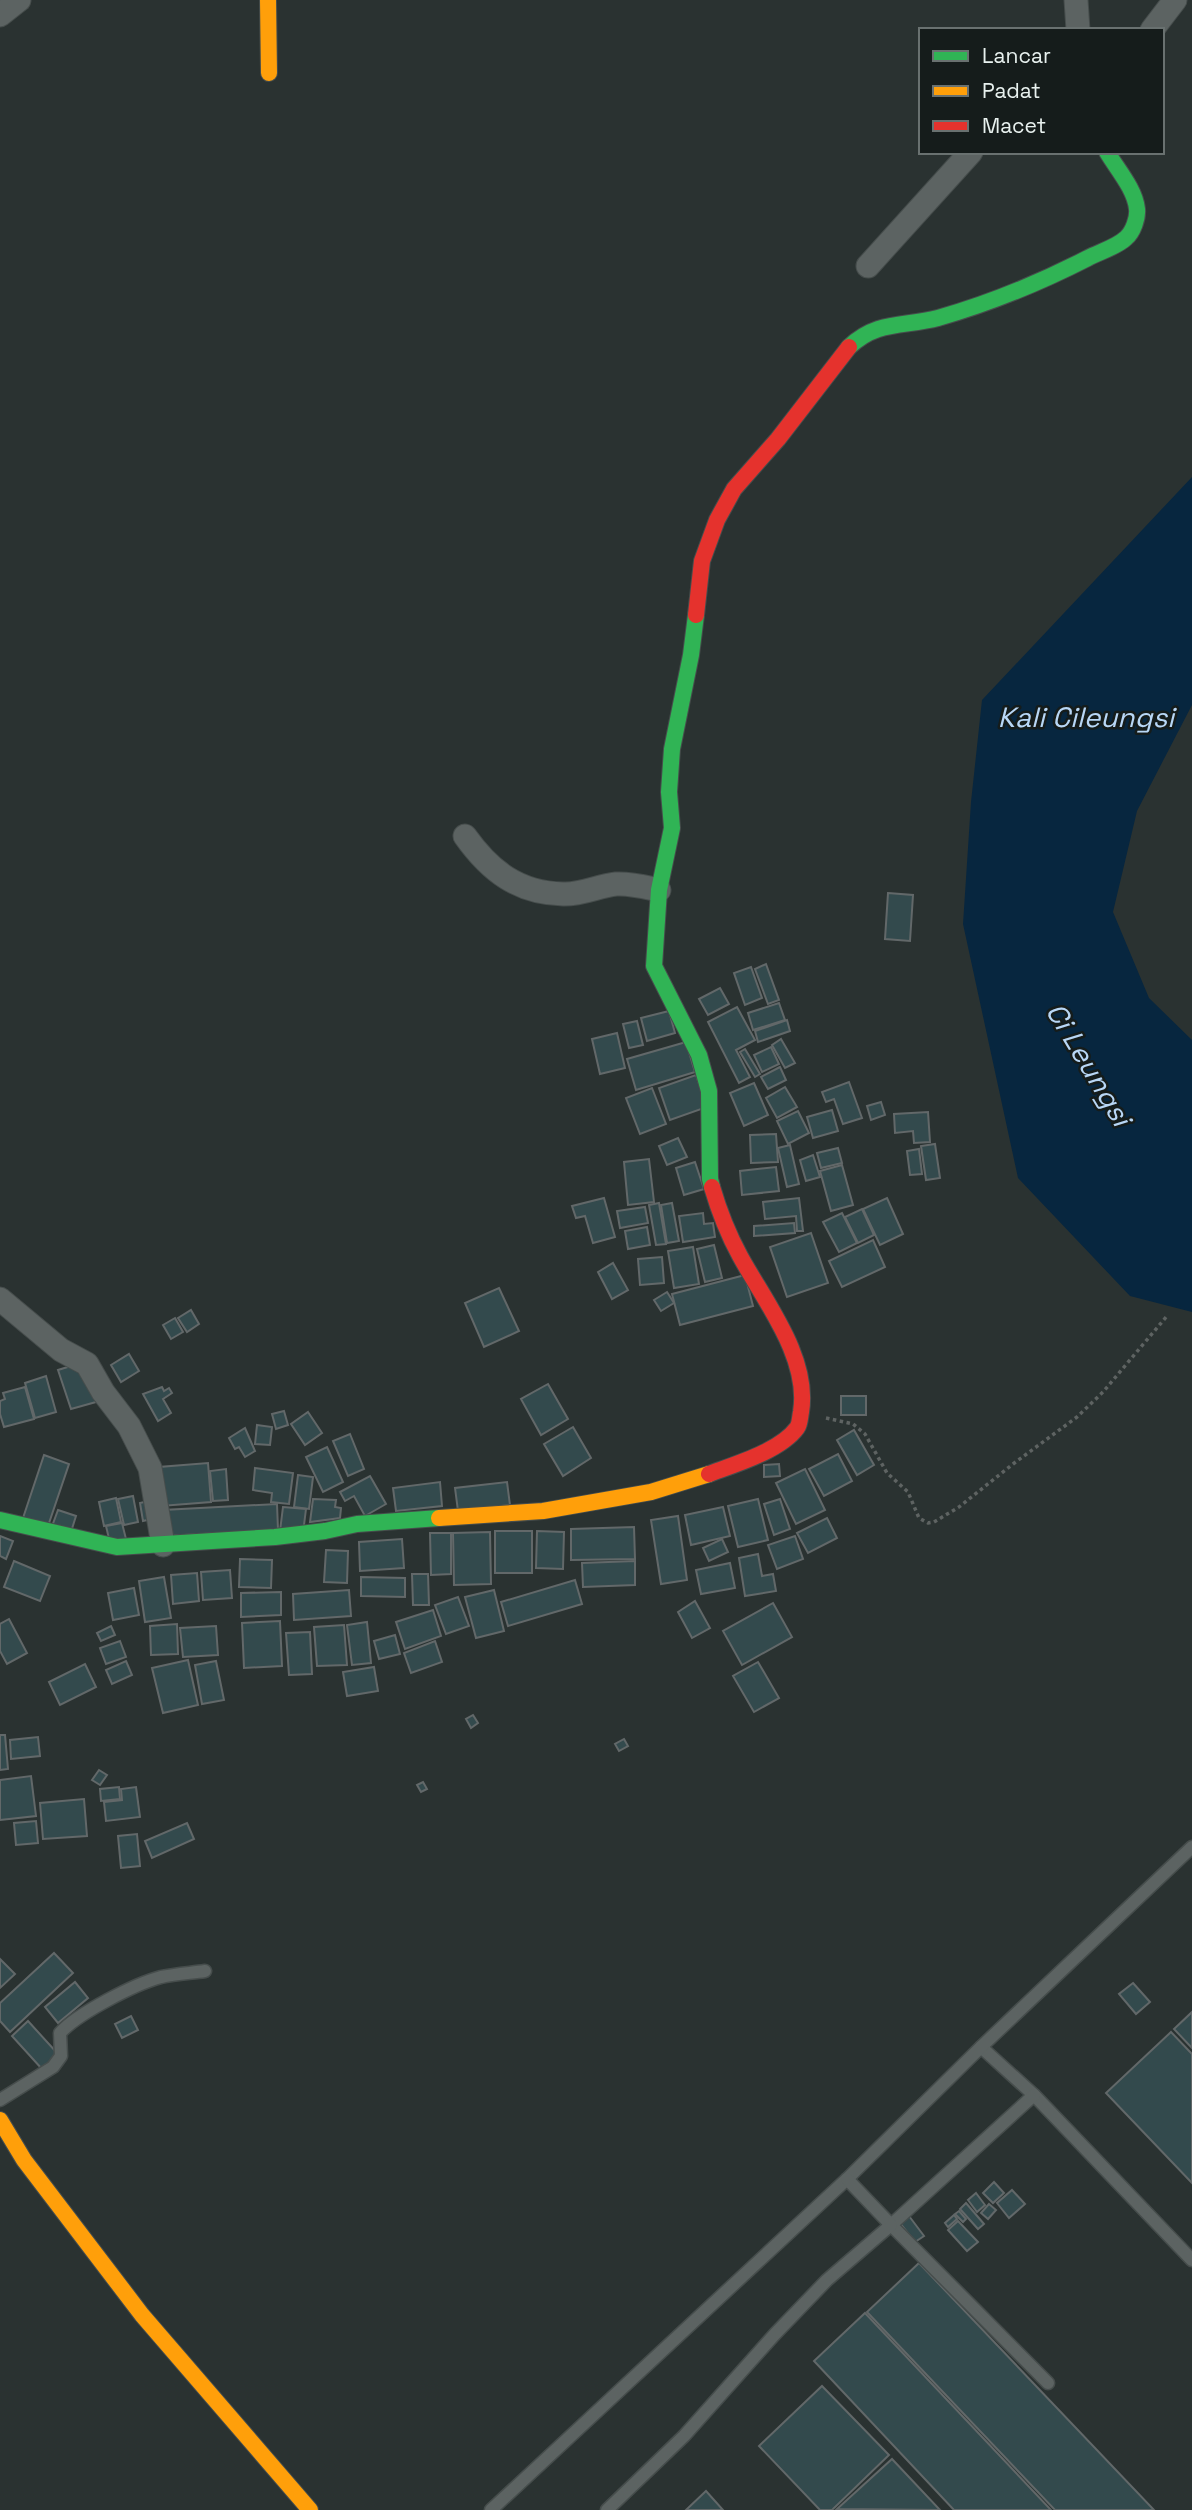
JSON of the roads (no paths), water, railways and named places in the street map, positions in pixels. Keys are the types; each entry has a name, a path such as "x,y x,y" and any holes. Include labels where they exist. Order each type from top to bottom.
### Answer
{"street":[{"path":"0,32 4,29 0,18 19,0"},
{"path":"268,0 269,73"},
{"path":"1076,0 1078,28"},
{"path":"1154,28 1175,0"},
{"path":"868,266 969,154"},
{"path":"0,1520 117,1547 275,1537 356,1524 543,1511 651,1492 711,1473 778,1446 799,1426 803,1413 802,1389 796,1359 771,1308 739,1255 715,1199 710,1179 709,1091 699,1055 654,966 659,890 672,828 669,792 671,749 691,655 702,561 717,520 734,489 778,439 829,369 861,334 884,326 934,319 990,303 1034,285 1127,238 1136,221 1138,209 1133,195 1108,154"},
{"path":"465,836 495,872 537,890 563,894 626,884 659,890"},
{"path":"0,1299 61,1350 87,1364 103,1392 129,1426 150,1468 163,1545"},
{"path":"0,2120 24,2160 142,2315 310,2510"}],"lane":[{"path":"491,2510 847,2179 981,2047 1192,1847"},
{"path":"0,2100 53,2067 61,2056 60,2033 82,2016 142,1983 205,1971"},
{"path":"981,2047 1034,2095 1192,2260"},
{"path":"607,2510 684,2436 827,2280 1034,2095"},
{"path":"847,2179 1048,2382"}],"water":[{"path":"1192,477 1192,705 1137,811 1113,912 1149,998 1192,1040 1192,1312 1130,1296 1018,1178 963,924 971,802 982,700"}],"water label":[{"name":"Kali Cileungsi","path":"1086,717"},
{"name":"Ci Leungsi","path":"1089,1064"}]}
